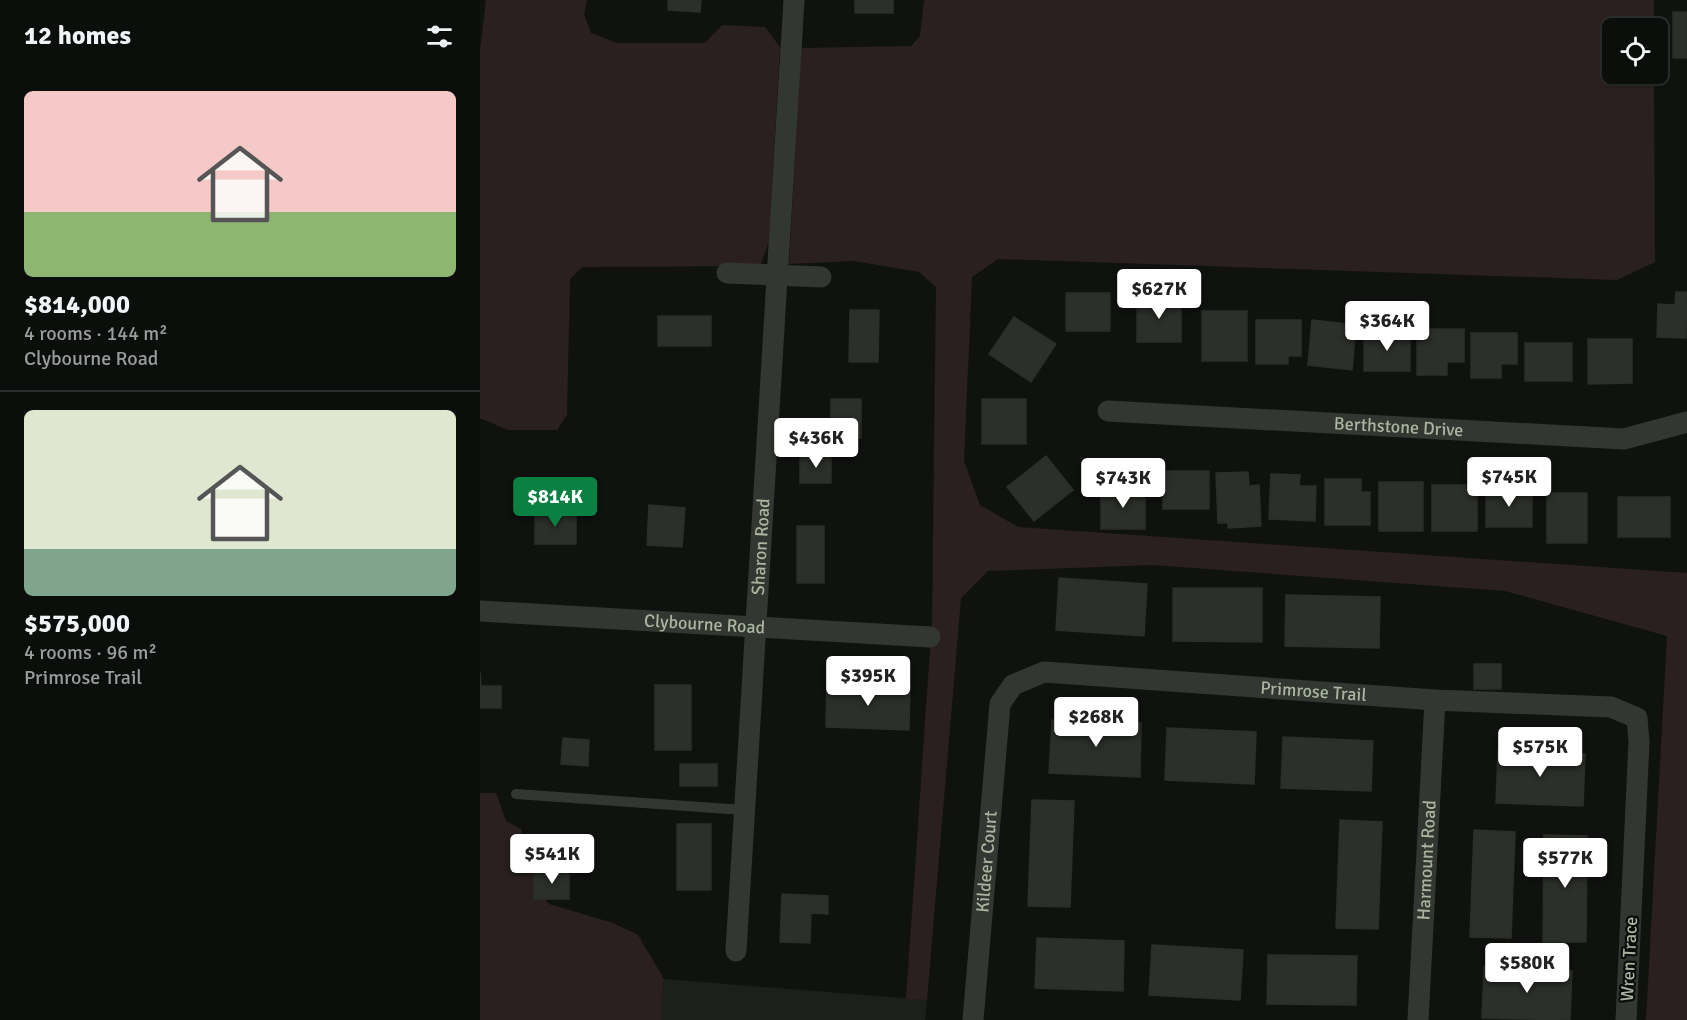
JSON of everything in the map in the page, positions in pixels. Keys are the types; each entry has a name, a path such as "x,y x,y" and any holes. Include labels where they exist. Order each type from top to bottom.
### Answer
{"street":[{"name":"Sharon Road","path":"736,951 794,0"},
{"path":"727,273 822,277"},
{"name":"Berthstone Drive","path":"1108,411 1624,439 1687,422"},
{"name":"Clybourne Road","path":"480,611 930,637"},
{"name":"Primrose Trail","path":"1000,704 1013,685 1044,672 1435,700 1611,707 1637,718"},
{"name":"Harmount Road","path":"1418,1020 1435,700"},
{"name":"Kildeer Court","path":"973,1020 1000,704"},
{"name":"Wren Trace","path":"1626,1020 1639,742 1637,718"}],"lane":[{"path":"516,794 744,810"}],"shaded area":[{"path":"486,0 587,0 584,14 591,33 617,43 705,43 722,25 765,27 780,47 769,241 760,266 582,267 570,279 567,415 557,430 508,430 480,418 480,50"},
{"path":"924,0 1654,0 1654,18 1602,18 1602,84 1654,84 1655,262 1617,280 998,259 972,277 964,461 980,505 1018,527 1687,573 1687,1020 1646,1020 1667,636 1505,591 1153,565 988,571 961,598 927,1000 906,999 932,621 936,287 919,272 854,261 789,264 801,48 911,46 920,36"},
{"path":"480,793 496,793 506,821 521,829 537,890 549,904 613,923 638,935 664,979 661,1020 480,1020"},
{"path":"664,979 927,1000 925,1020 661,1020"}],"building":[{"path":"668,0 701,0 700,12 668,10"},
{"path":"855,0 893,0 893,13 855,13"},
{"path":"1673,12 1687,12 1687,58 1673,58"},
{"path":"1676,292 1687,292 1686,338 1657,337 1658,304 1675,305"},
{"path":"1066,293 1110,293 1110,331 1066,331"},
{"path":"1137,298 1181,298 1181,342 1137,342"},
{"path":"850,310 879,310 878,362 849,362"},
{"path":"1202,311 1247,311 1247,361 1202,361"},
{"path":"658,316 711,316 711,346 658,346"},
{"path":"1014,317 1056,344 1031,382 989,354"},
{"path":"1256,320 1301,320 1301,356 1288,356 1288,364 1256,364"},
{"path":"1312,320 1356,325 1352,370 1308,365"},
{"path":"1417,329 1464,329 1464,362 1447,362 1447,375 1417,375"},
{"path":"1364,333 1410,333 1410,371 1364,371"},
{"path":"1471,333 1517,333 1517,364 1501,364 1501,378 1471,378"},
{"path":"1588,339 1632,339 1632,383 1588,384"},
{"path":"1525,343 1572,343 1572,381 1525,381"},
{"path":"831,399 861,399 861,438 831,438"},
{"path":"982,399 1026,399 1026,444 982,444"},
{"path":"800,455 831,455 831,483 800,483"},
{"path":"1046,456 1073,490 1034,521 1007,487"},
{"path":"1163,471 1209,471 1209,509 1163,509"},
{"path":"1248,472 1249,486 1259,485 1261,526 1228,528 1228,523 1218,523 1216,473"},
{"path":"1271,474 1300,475 1299,486 1316,486 1315,521 1269,519"},
{"path":"1325,479 1361,479 1361,492 1370,492 1370,525 1325,525"},
{"path":"1379,482 1423,482 1423,531 1379,531"},
{"path":"1432,485 1477,485 1477,531 1432,531"},
{"path":"1486,488 1532,488 1532,527 1486,527"},
{"path":"1101,489 1145,489 1145,529 1101,529"},
{"path":"1547,493 1587,493 1587,543 1547,543"},
{"path":"1618,497 1670,497 1670,537 1618,537"},
{"path":"649,505 685,508 682,547 647,545"},
{"path":"535,512 576,512 576,544 535,544"},
{"path":"797,526 824,526 824,583 797,583"},
{"path":"1059,578 1147,584 1144,636 1056,630"},
{"path":"1173,588 1262,588 1262,642 1173,641"},
{"path":"1286,595 1380,597 1379,648 1285,646"},
{"path":"1474,664 1501,664 1501,689 1474,689"},
{"path":"480,672 481,686 501,686 501,708 480,708"},
{"path":"827,683 910,686 909,730 826,727"},
{"path":"655,685 691,685 691,750 655,750"},
{"path":"1052,720 1141,723 1140,777 1049,773"},
{"path":"1167,728 1256,732 1254,784 1165,780"},
{"path":"1283,737 1373,741 1371,791 1281,788"},
{"path":"563,738 589,740 588,766 561,764"},
{"path":"1498,751 1585,754 1583,806 1496,803"},
{"path":"680,764 717,764 717,786 680,786"},
{"path":"1032,800 1074,801 1070,907 1028,906"},
{"path":"1340,820 1382,822 1378,929 1336,928"},
{"path":"677,824 711,824 711,890 677,890"},
{"path":"1474,830 1515,832 1511,938 1470,937"},
{"path":"1544,835 1587,836 1586,942 1543,942"},
{"path":"534,870 569,870 569,899 534,899"},
{"path":"782,894 828,896 828,914 811,913 810,943 780,942"},
{"path":"1037,938 1124,941 1123,991 1035,988"},
{"path":"1152,945 1243,950 1240,1000 1149,995"},
{"path":"1268,955 1357,956 1356,1005 1267,1004"},
{"path":"1484,966 1572,971 1570,1020 1482,1018"}]}
